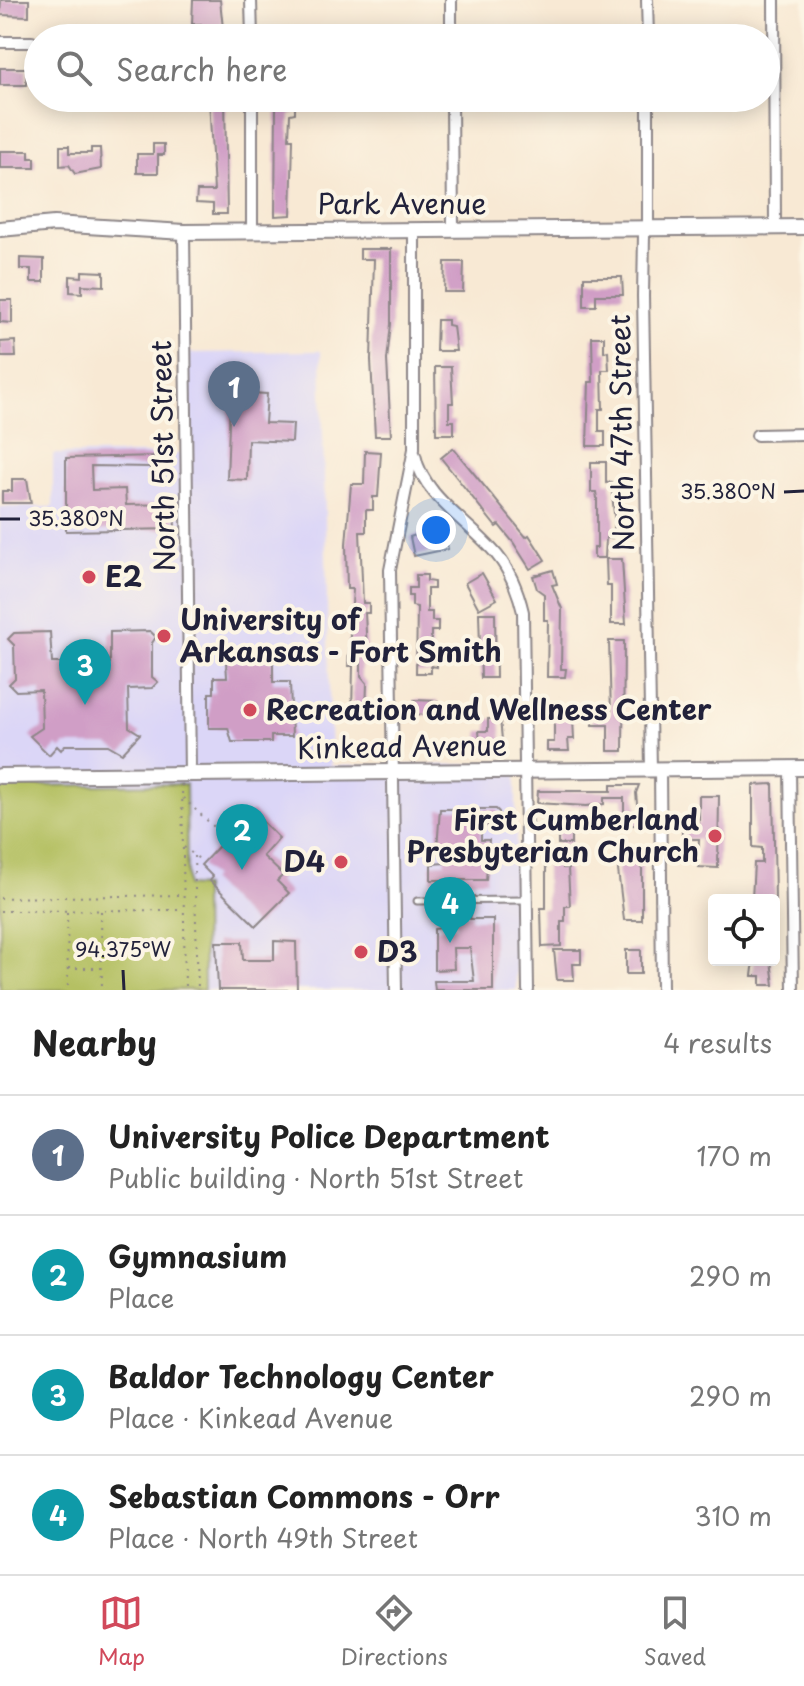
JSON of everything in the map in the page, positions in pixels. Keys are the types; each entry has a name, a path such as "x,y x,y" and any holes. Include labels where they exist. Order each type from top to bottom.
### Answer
{"street":[{"path":"251,0 252,24"},
{"path":"451,0 451,24"},
{"path":"647,0 648,24"},
{"path":"774,0 774,24"},
{"path":"0,42 24,42"},
{"path":"252,112 252,231"},
{"path":"452,112 453,230"},
{"name":"North 47th Street","path":"648,112 643,296 662,990"},
{"path":"774,112 775,227"},
{"name":"Park Avenue","path":"0,229 54,224 184,232 804,227"},
{"path":"396,990 390,570 414,449 414,230"},
{"name":"North 51st Street","path":"184,232 186,779"},
{"path":"757,435 804,434"},
{"path":"414,449 424,479 496,553 519,595 524,629 528,990"},
{"path":"793,990 797,768"},
{"name":"Kinkead Avenue","path":"0,776 186,779 797,768"}],"lane":[{"path":"417,901 527,900"}],"path":[{"path":"185,990 182,797 186,779"},
{"path":"182,797 226,838"},
{"path":"183,847 203,862"},
{"path":"194,856 198,990"},
{"path":"0,898 183,895"},
{"path":"67,910 68,990"},
{"path":"101,910 102,990"},
{"path":"0,911 183,910"},
{"path":"68,968 102,968"}],"shaded area":[{"name":"University of Arkansas - Fort Smith","path":"321,351 331,766 516,764 516,990 0,990 0,507 53,507 53,454 185,454 185,353"}],"green space":[{"path":"186,784 187,886 203,887 204,990 0,990 0,786"}],"building":[{"path":"1,0 29,0 29,16 0,15"},
{"path":"193,0 220,0 223,24 192,24"},
{"path":"0,68 24,68 24,85 0,85"},
{"path":"210,112 225,112 227,214 213,214 213,204 196,203 197,191 214,191"},
{"path":"276,112 295,112 290,114 289,139 293,139 291,215 275,216"},
{"path":"153,144 164,144 164,155 158,155 158,173 137,173 137,154 153,154"},
{"path":"60,146 69,146 69,153 91,153 91,148 100,148 101,169 75,174 69,165 60,166"},
{"path":"0,151 29,151 29,158 35,158 35,168 0,168"},
{"path":"360,249 391,249 391,324 387,360 391,436 375,436 371,360 374,259 360,259"},
{"path":"20,258 44,259 44,282 31,282 31,269 20,269"},
{"path":"445,262 464,262 463,292 444,292"},
{"path":"82,271 104,272 104,286 82,285 82,293 70,292 70,276 82,277"},
{"path":"584,277 622,277 623,295 596,295 596,306 584,306"},
{"path":"0,300 12,300 12,323 0,322"},
{"path":"437,320 448,320 448,325 453,326 456,351 436,351"},
{"path":"592,337 604,337 604,352 608,351 609,370 602,370 603,409 599,409 599,431 605,431 605,446 587,446 589,382 593,382"},
{"path":"15,341 16,357 1,357 0,342"},
{"path":"435,367 451,367 453,403 449,403 449,421 454,421 454,434 436,434"},
{"path":"231,371 251,372 250,393 267,394 265,423 293,424 292,442 248,440 247,480 227,479"},
{"path":"453,448 526,537 529,535 545,560 530,569 513,542 499,525 496,527 441,458"},
{"path":"365,451 381,452 378,497 373,497 373,510 366,510 366,532 360,532 363,603 369,603 369,613 365,613 367,651 361,651 361,676 367,683 366,712 352,712 353,666 348,666 353,589 347,589 346,544 351,484 364,484"},
{"path":"160,456 160,473 150,474 150,467 91,466 92,490 125,489 126,505 174,504 175,529 66,531 66,458"},
{"path":"591,462 606,462 606,483 611,482 615,524 612,538 606,538 605,558 594,558 594,548 597,548 597,498 596,492 591,492"},
{"path":"12,479 27,479 31,503 2,503 2,491 12,491"},
{"path":"433,529 434,535 445,533 448,549 414,556 410,537"},
{"path":"606,559 622,559 626,624 611,624 611,586 607,586"},
{"path":"553,570 557,584 552,585 562,609 561,669 566,669 565,677 547,677 548,620 544,620 544,594 537,589 533,576"},
{"path":"482,573 497,599 479,609 465,583"},
{"path":"416,575 427,575 427,581 434,582 434,589 427,589 427,612 432,612 432,621 438,621 438,631 431,631 431,649 433,658 437,658 437,667 431,666 431,673 416,673 417,607 412,606 409,588 416,588"},
{"path":"479,613 495,613 496,678 481,678"},
{"path":"150,631 156,637 152,643 152,677 158,682 152,688 128,689 129,727 140,734 122,753 108,745 65,745 61,750 57,746 49,755 30,736 42,728 41,690 16,691 9,684 15,678 14,645 8,639 14,633 50,632 52,663 110,663 110,632"},
{"path":"609,641 624,641 623,751 608,751 608,725 592,725 592,714 611,714"},
{"name":"Recreation and Wellness Center","path":"273,660 273,682 290,682 292,736 271,736 271,742 232,742 228,728 209,728 209,693 214,693 214,677 227,677 226,661"},
{"path":"414,700 438,701 438,710 429,709 429,715 413,714"},
{"path":"488,719 500,719 503,750 487,750 487,741 480,742 479,731 488,731"},
{"path":"554,719 573,719 574,739 568,739 569,751 547,751 547,742 554,742"},
{"path":"773,784 775,894 752,894 754,863 762,863 762,848 753,847 753,785"},
{"path":"611,785 639,785 636,793 639,825 624,825 624,798 604,798 604,804 586,806 537,803 538,791 611,791"},
{"path":"699,796 719,796 718,868 698,867 699,839 682,839 682,824 699,824"},
{"path":"440,809 496,809 499,812 499,826 481,826 481,840 489,840 486,880 431,880 431,864 445,863 445,849 437,849"},
{"path":"252,811 279,838 263,856 283,875 277,881 289,893 256,926 210,881 213,877 201,865"},
{"path":"571,830 571,844 558,844 558,831"},
{"path":"626,847 635,847 635,853 642,853 642,920 624,920 618,870 622,851 626,851"},
{"path":"546,850 563,850 563,868 568,868 570,906 565,906 565,921 561,921 561,946 542,947 541,908 546,908"},
{"path":"456,914 471,914 470,919 493,919 493,990 435,990 434,981 474,981 470,948 453,948 454,969 434,970 434,929 456,926"},
{"path":"274,941 296,942 297,990 218,990 216,942 242,942 243,960 274,960"},
{"path":"554,950 581,950 581,964 573,964 574,980 557,980"},
{"path":"626,950 641,950 641,974 626,974"},
{"path":"753,966 772,966 774,985 761,985 761,976 752,976"}],"place":[{"name":"University Police Department","path":"234,427"},
{"name":"E2","path":"89,577"},
{"name":"University of Arkansas - Fort Smith","path":"164,636"},
{"name":"Baldor Technology Center","path":"85,705"},
{"name":"Recreation and Wellness Center","path":"250,710"},
{"name":"First Cumberland Presbyterian Church","path":"715,836"},
{"name":"D4","path":"341,862"},
{"name":"Gymnasium","path":"242,870"},
{"name":"Sebastian Commons - Orr","path":"450,943"},
{"name":"D3","path":"361,952"}]}
